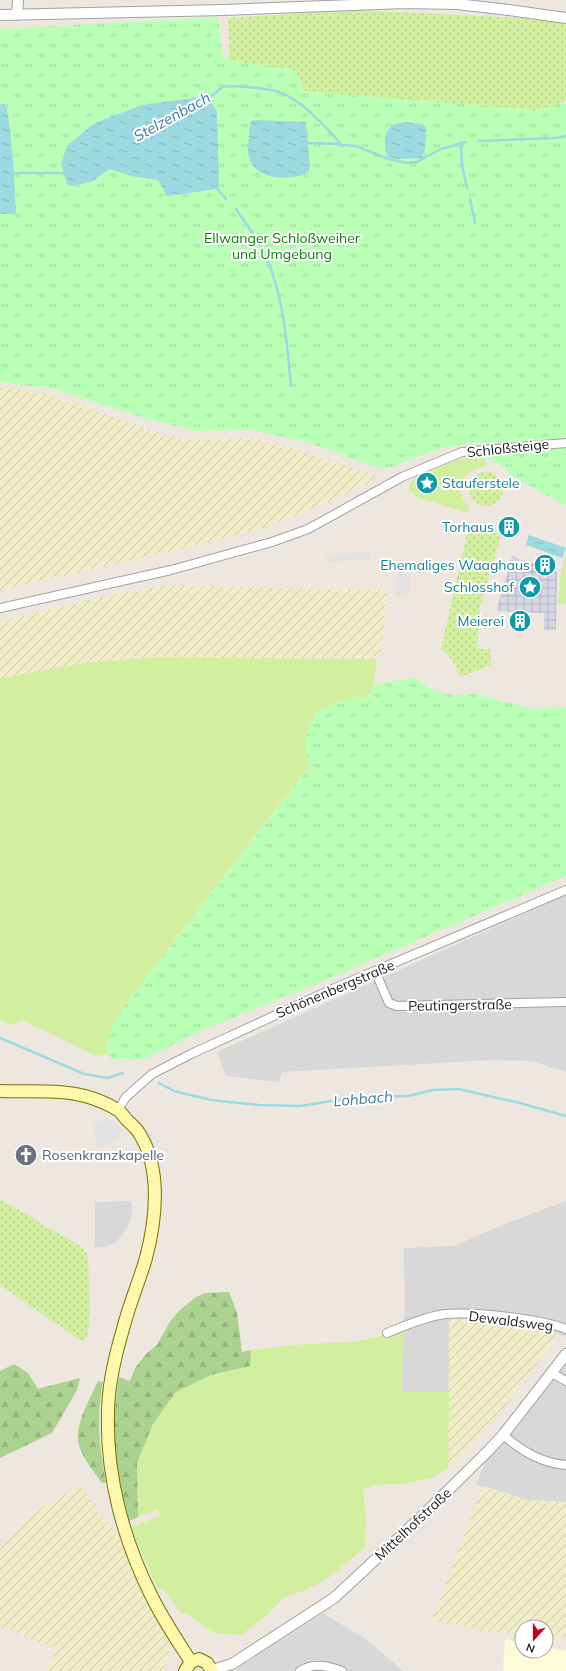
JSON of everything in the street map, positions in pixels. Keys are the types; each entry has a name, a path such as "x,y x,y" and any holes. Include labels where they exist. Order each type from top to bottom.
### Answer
{"main road":[{"path":"0,1091 64,1092 85,1096 118,1110 139,1133 148,1154 154,1181 151,1230 146,1258 123,1327 114,1363 109,1392 108,1413 112,1476 124,1526 132,1551 150,1594 188,1666 195,1660 204,1660 210,1666 212,1671"}],"street":[{"path":"17,15 18,0"},
{"path":"0,15 405,3 457,4 566,18"},
{"name":"Schloßsteige","path":"0,608 171,570 239,552 308,529 402,477 462,452 566,443"},
{"name":"Schönenbergstraße","path":"118,1110 126,1097 152,1074 233,1033 566,890"},
{"name":"Peutingerstraße","path":"375,971 389,1003 396,1006 566,1002"},
{"name":"Dewaldsweg","path":"387,1333 410,1324 444,1314 493,1316 531,1320 566,1329"},
{"name":"Mittelhofstraße","path":"212,1671 229,1667 334,1598 450,1490 503,1435 566,1354"},
{"path":"552,1373 566,1381"},
{"path":"503,1435 515,1445 538,1459 555,1464 566,1465"},
{"path":"300,1671 307,1666 325,1665 342,1671"}],"shaded area":[{"path":"0,387 45,394 165,435 192,440 258,438 284,445 377,476 369,483 319,506 263,528 181,549 0,590"},
{"path":"369,551 370,560 326,562 325,556"},
{"name":"Schlosshof","path":"512,556 557,572 556,630 544,630 544,613 496,611"},
{"path":"398,560 411,561 409,596 396,595"},
{"path":"164,585 387,590 382,647 377,659 152,657 79,664 0,678 0,621 125,592"},
{"path":"566,895 566,1072 532,1061 491,1060 282,1072 279,1082 226,1076 217,1052"},
{"path":"106,1116 124,1130 112,1141 104,1146 96,1148 94,1123 103,1121"},
{"path":"131,1201 132,1213 129,1225 122,1235 115,1243 104,1247 95,1247 95,1202"},
{"path":"566,1201 566,1337 533,1325 449,1319 449,1391 401,1391 405,1297 403,1248 454,1246 507,1223"},
{"path":"449,1319 487,1319 534,1325 559,1334 512,1397 474,1443 448,1468"},
{"path":"566,1361 566,1502 528,1500 476,1484 487,1458 519,1423"},
{"path":"80,1486 117,1534 170,1646 164,1671 47,1671 56,1649 0,1627 0,1549 35,1511"},
{"path":"483,1486 528,1500 566,1502 566,1639 554,1638 554,1619 514,1619 514,1634 432,1621"},
{"path":"323,1613 367,1640 403,1671 237,1671 237,1668"},
{"path":"505,1639 514,1641 514,1659 554,1659 554,1649 566,1651 566,1671 503,1671"}],"green space":[{"path":"358,10 560,20 566,22 566,101 537,110 304,91 296,70 230,60 228,18"},
{"name":"Ellwanger Schloßweiher und Umgebung","path":"218,17 223,57 311,58 434,95 566,104 566,506 509,474 501,465 485,458 480,442 437,449 384,470 307,442 251,430 196,431 141,417 54,389 0,382 0,29"},
{"path":"484,454 486,466 469,473 460,483 458,488 465,502 470,506 468,513 419,498 409,491 410,484 416,478 454,461"},
{"path":"489,472 498,477 502,482 502,496 498,501 493,505 483,506 479,505 470,496 469,486 470,482 479,473"},
{"path":"469,526 501,535 480,607 477,649 490,649 491,665 460,677 453,661 441,648"},
{"path":"566,553 566,604 558,604 561,572"},
{"path":"152,657 377,659 374,685 367,697 341,701 318,711 307,733 305,751 310,765 125,1005 105,1048 109,1054 96,1056 22,1020 11,1025 0,1020 0,678 79,664"},
{"path":"415,677 431,690 452,695 476,694 534,709 566,707 566,876 323,981 201,1031 142,1060 112,1059 105,1048 112,1027 125,1005 310,766 305,751 307,733 318,711 341,701 367,697 374,685"},
{"path":"0,1199 83,1248 88,1256 90,1311 88,1335 83,1342 0,1285"},
{"path":"229,1292 237,1313 242,1352 251,1350 250,1366 211,1375 176,1392 153,1424 137,1463 138,1517 129,1521 119,1477 114,1433 119,1377 130,1381 135,1368 146,1354 157,1345 171,1320 180,1310 196,1297 205,1293"},
{"path":"403,1331 402,1391 449,1391 448,1468 432,1478 401,1484 375,1485 363,1489 366,1519 365,1547 330,1577 306,1590 283,1598 266,1616 241,1635 213,1633 189,1615 180,1612 165,1591 156,1586 130,1527 160,1516 157,1509 138,1517 137,1463 153,1424 176,1392 211,1375 250,1366 251,1350 291,1345 353,1342"},
{"path":"14,1364 28,1373 38,1389 80,1378 77,1390 52,1433 0,1458 0,1371"},
{"path":"98,1381 103,1382 99,1432 106,1483 102,1483 82,1454 78,1440 81,1420"}],"water":[{"path":"200,97 212,103 217,112 219,183 217,189 167,196 158,180 131,176 110,169 91,182 68,186 61,165 67,146 93,124 141,105"},
{"path":"0,104 6,104 10,131 16,214 0,214"},
{"path":"253,120 306,122 310,166 308,172 293,177 284,178 267,175 254,167 249,157 248,149 249,128"},
{"path":"404,122 421,124 426,127 425,151 422,158 399,159 388,157 386,153 385,140 388,131 395,124"},
{"path":"529,535 566,548 562,558 526,545"}],"waterway":[{"name":"Stelzenbach","path":"205,102 222,87 252,87 275,91 293,99 311,113 342,145 356,146 386,158 406,163 417,162 441,149 466,142"},
{"name":"Stelzenbach","path":"479,141 555,138 566,136"},
{"path":"461,142 462,166 467,188"},
{"path":"308,143 341,144"},
{"name":"Stelzenbach","path":"12,173 67,172"},
{"path":"216,187 226,199"},
{"path":"470,199 475,223"},
{"path":"236,209 253,233 273,274 284,322 291,386"},
{"name":"Lohbach","path":"0,1038 84,1074 108,1078 123,1073"},
{"name":"Lohbach","path":"159,1083 174,1091 211,1100 259,1105 300,1106 359,1097 408,1096 433,1090 458,1089 520,1103 566,1116"}],"place":[{"name":"Stauferstele","path":"427,483"},
{"name":"Torhaus","path":"509,527"},
{"name":"Ehemaliges Waaghaus","path":"545,565"},
{"name":"Schlosshof","path":"530,587"},
{"name":"Meierei","path":"520,621"},
{"name":"Rosenkranzkapelle","path":"26,1155"}]}
